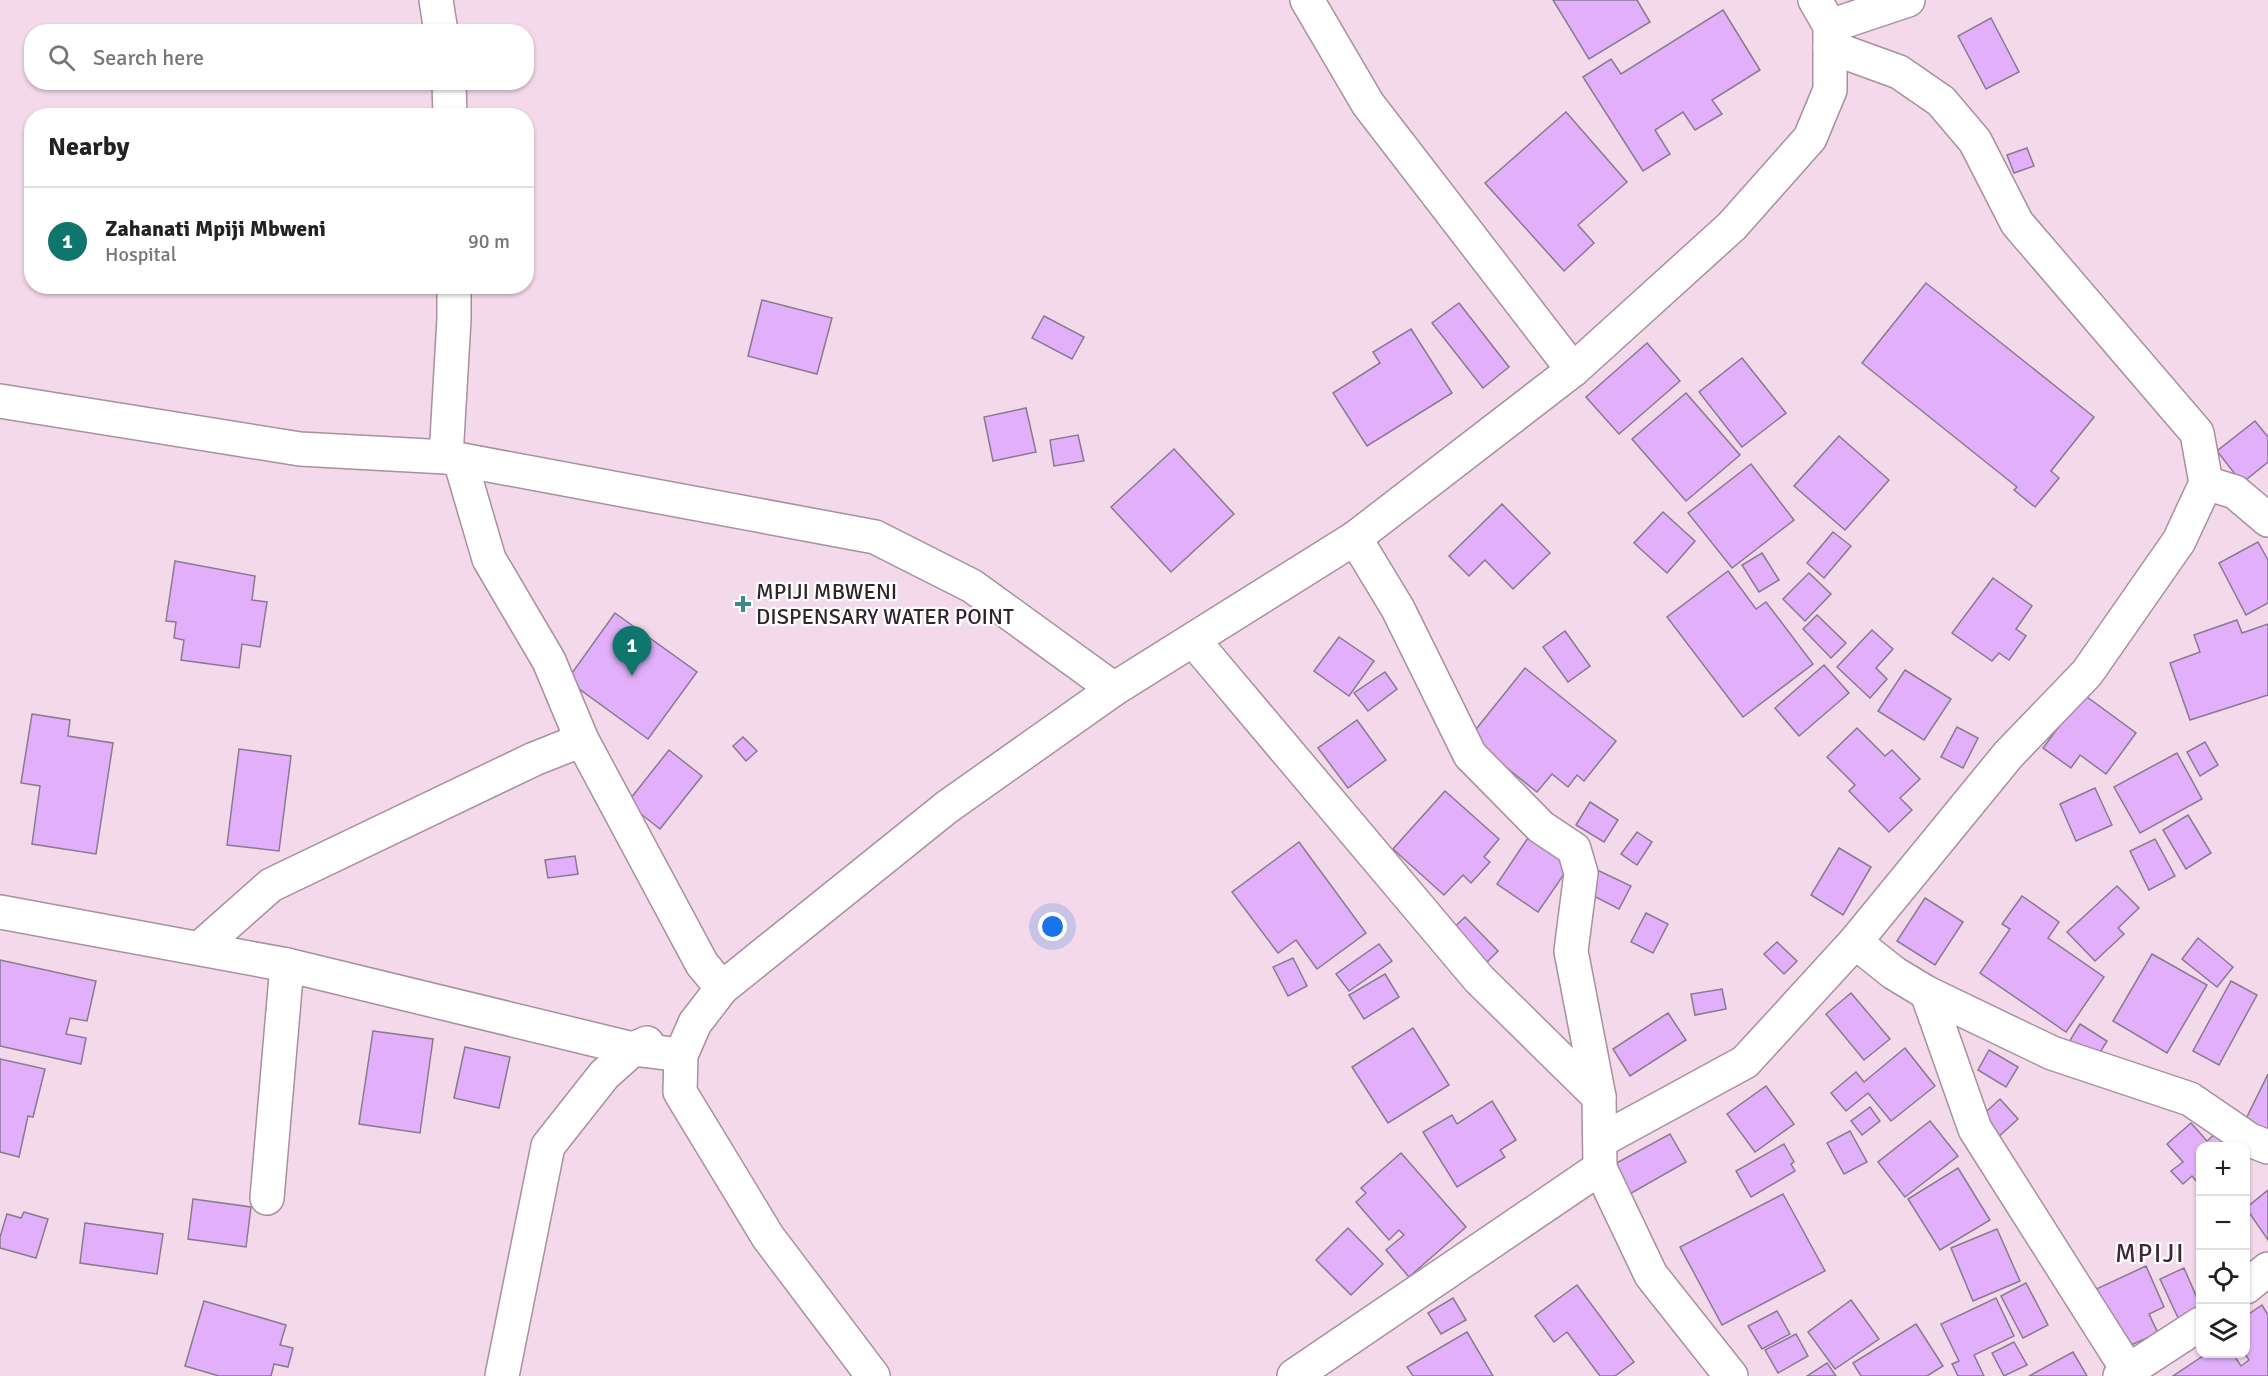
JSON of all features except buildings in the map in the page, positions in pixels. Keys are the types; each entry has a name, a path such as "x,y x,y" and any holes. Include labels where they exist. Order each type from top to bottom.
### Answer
{"street":[{"path":"436,0 440,24"},
{"path":"1307,0 1368,104 1574,370"},
{"path":"1825,24 1908,0"},
{"path":"873,1376 768,1237 680,1092 681,1055 695,1023 722,988 947,807 1114,689 1194,641 1355,538 1574,370 1732,226 1810,138 1830,90 1825,24"},
{"path":"1294,1376 1600,1155 1745,1062 1855,942 2008,755 2087,673 2179,541 2206,483 2197,434 2017,223 1976,141 1941,101 1825,24"},
{"path":"449,90 450,108"},
{"path":"454,294 453,459 489,559 549,661 582,740 702,964 722,988"},
{"path":"0,401 300,449 453,459 875,537 972,586 1114,689"},
{"path":"2206,483 2235,492 2268,520"},
{"path":"1355,538 1398,609 1470,755 1541,827 1574,849 1581,873 1571,951 1599,1097 1600,1155 1651,1275 1731,1376"},
{"path":"1194,641 1479,979 1599,1097"},
{"path":"201,947 271,885 534,759 582,740"},
{"path":"0,912 201,947 287,965 633,1049 681,1055"},
{"path":"1855,942 1894,973 1927,993 2052,1053 2190,1099 2250,1140 2268,1147"},
{"path":"267,1198 287,965"},
{"path":"1927,993 1975,1129 2125,1374 2196,1326"},
{"path":"502,1376 548,1146 604,1075 633,1049 695,1023"},
{"path":"2250,1284 2268,1269"}],"place":[{"name":"MPIJI MBWENI DISPENSARY WATER POINT","path":"743,604"},
{"name":"Zahanati Mpiji Mbweni","path":"632,676"}],"district":[{"name":"MPIJI","path":"2150,1254"}]}
